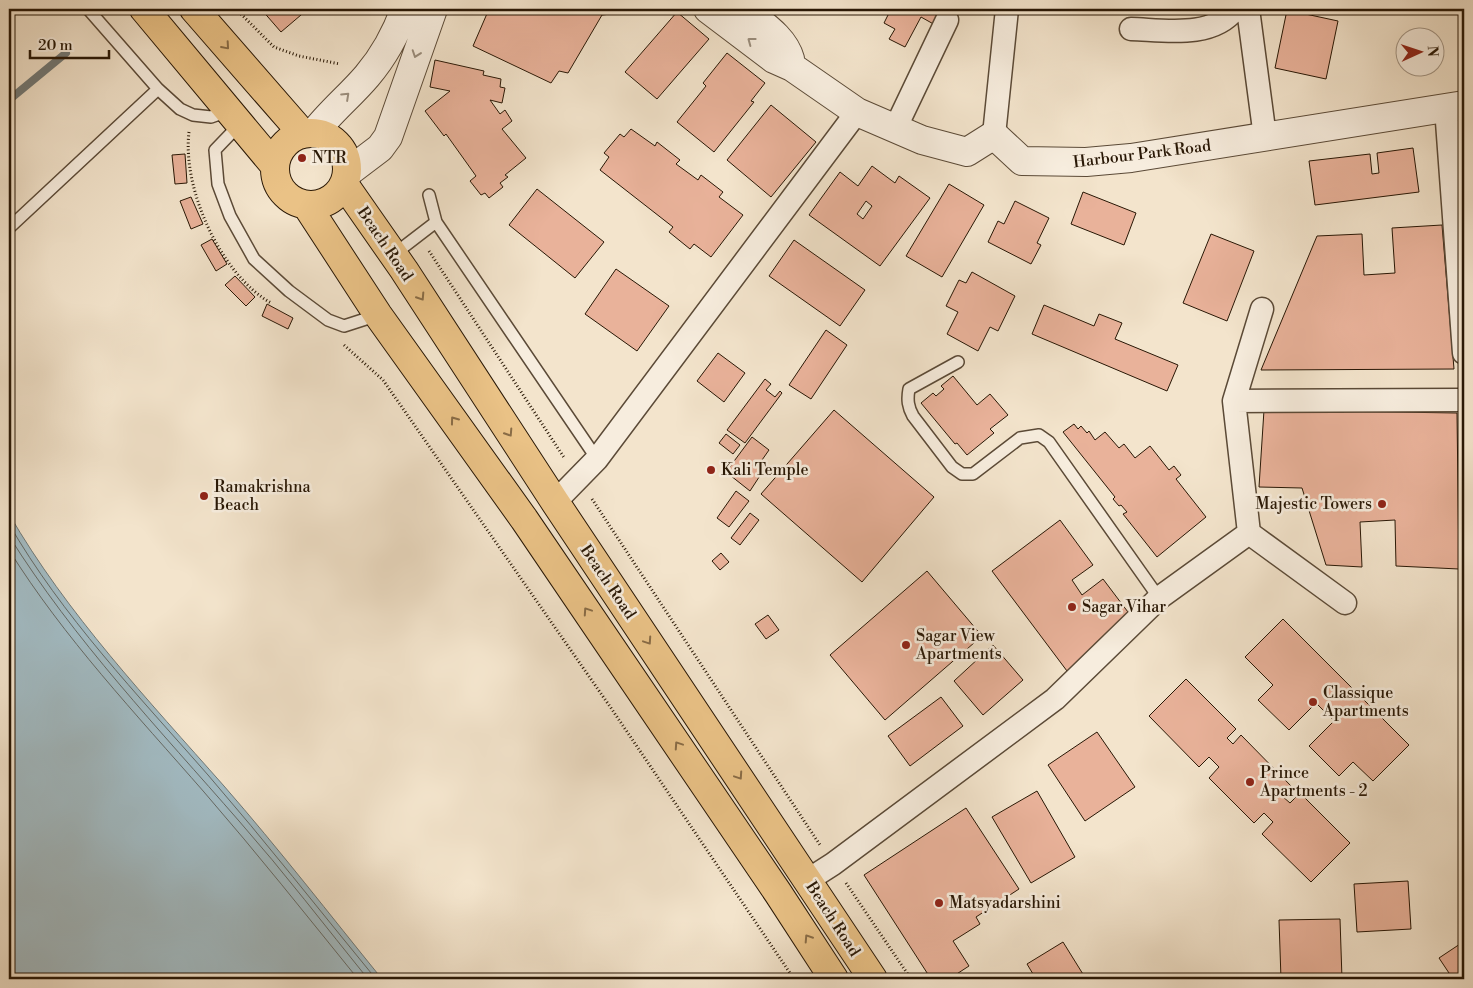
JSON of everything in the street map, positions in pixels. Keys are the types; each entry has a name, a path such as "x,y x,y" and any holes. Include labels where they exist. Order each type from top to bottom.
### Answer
{"main road":[{"name":"Beach Road","path":"144,9 274,166 280,188 287,197 296,203 307,206 378,315 524,519 778,893 834,979"},
{"name":"Beach Road","path":"194,9 308,134 325,136 342,151 345,178 393,255 873,979"},
{"path":"274,166 284,145 292,138 308,134"},
{"path":"307,206 329,201 345,178"}],"street":[{"path":"308,134 366,77 389,47 405,9"},
{"path":"345,178 380,148 388,137 433,9"},
{"path":"708,9 774,59 792,67 857,112 922,140 967,152 994,135 1007,9"},
{"path":"744,9 777,37 787,50 792,67"},
{"path":"1131,29 1184,30 1216,25 1235,9"},
{"path":"1248,9 1265,137"},
{"path":"895,129 947,20"},
{"path":"1455,106 1464,353"},
{"name":"Harbour Park Road","path":"994,135 1022,161 1053,162 1131,158 1455,106"},
{"path":"555,502 597,459 857,112"},
{"path":"1262,309 1234,401 1249,533 1345,603"},
{"path":"1234,401 1464,400"},
{"path":"808,880 833,864 1055,699 1159,598 1249,533"}],"lane":[{"path":"88,9 158,89 180,109 193,114 211,117 235,117"},
{"path":"9,228 158,89"},
{"path":"235,117 215,150 218,184 230,216 254,259 288,291 328,320 344,326 378,315"},
{"path":"429,195 436,222 597,459"},
{"path":"393,255 436,222"},
{"path":"958,362 909,389 908,398 908,407 912,416 952,467 962,474 972,474 1020,438 1039,435 1049,442 1159,598"}],"path":[{"path":"236,9 274,47 299,56 343,64"},
{"path":"188,143 192,186 209,229 232,267 261,298 276,306"},
{"path":"420,234 430,253 578,478 911,979"},
{"path":"340,343 383,380 611,708 794,979"}],"water":[{"path":"9,514 56,587 82,621 138,689 265,834 382,979 9,979"}],"building":[{"path":"261,9 308,9 281,32"},
{"path":"489,9 613,9 611,14 602,15 568,73 559,71 551,83 473,46"},
{"path":"891,9 946,10 937,26 921,17 905,47 889,39 895,29 884,23"},
{"path":"1287,10 1338,21 1326,79 1275,68"},
{"path":"677,12 709,39 657,99 625,72"},
{"path":"727,53 765,83 751,101 754,102 714,152 677,122 706,86 703,83"},
{"path":"435,60 484,71 483,75 501,79 500,87 505,88 502,103 490,100 500,114 505,110 512,121 502,129 526,158 505,175 508,177 500,183 503,187 489,198 485,193 481,195 470,181 476,176 446,134 444,136 425,111 450,91 430,87"},
{"path":"771,105 816,142 771,197 727,160"},
{"path":"631,129 655,146 657,142 680,160 676,164 698,180 701,175 723,192 719,197 743,215 711,257 694,244 690,249 669,232 673,227 600,170 609,157 604,153 620,134 624,137"},
{"path":"1413,148 1419,192 1315,205 1309,161 1370,154 1372,174 1379,173 1377,153"},
{"path":"185,154 187,183 175,184 172,155"},
{"path":"872,166 895,183 899,176 930,198 880,266 809,215 840,172 858,186","holes":["866,201 872,206 863,219 857,214"]},
{"path":"949,184 984,205 942,277 906,256"},
{"path":"537,189 604,242 575,278 509,225"},
{"path":"1083,192 1136,213 1124,245 1071,224"},
{"path":"191,197 203,224 191,229 180,201"},
{"path":"1015,201 1049,218 1037,243 1041,245 1031,264 988,242 998,221 1004,224"},
{"path":"1442,225 1454,369 1261,370 1317,236 1362,234 1364,275 1395,273 1392,228"},
{"path":"1211,234 1254,251 1227,321 1183,303"},
{"path":"212,239 227,264 216,271 201,245"},
{"path":"794,240 865,290 840,326 769,276"},
{"path":"616,269 669,306 637,351 585,314"},
{"path":"972,272 1015,296 998,331 990,327 978,351 947,334 958,312 946,306 959,280 966,283"},
{"path":"235,276 255,297 246,306 225,285"},
{"path":"267,304 293,318 288,329 262,316"},
{"path":"1044,305 1094,326 1099,314 1122,323 1115,339 1178,365 1167,391 1032,334"},
{"path":"826,330 847,345 811,399 789,385"},
{"path":"718,353 745,373 724,402 697,381"},
{"path":"953,376 977,405 990,394 1008,415 990,429 994,433 967,455 957,443 955,444 921,403 933,393 936,396 944,389 941,386"},
{"path":"765,379 771,384 766,390 775,397 780,391 782,393 745,443 727,430"},
{"path":"834,410 934,497 862,582 761,494"},
{"name":"Majestic Towers","path":"1264,410 1457,413 1459,569 1396,566 1395,520 1360,522 1362,567 1326,565 1302,488 1259,487"},
{"path":"1074,424 1078,429 1081,426 1087,433 1089,431 1095,440 1105,432 1119,448 1124,444 1135,458 1150,446 1169,470 1174,466 1181,475 1176,479 1206,517 1157,557 1123,514 1127,512 1113,499 1115,497 1063,432"},
{"path":"726,434 740,445 733,454 719,443"},
{"path":"752,437 769,450 762,460 764,461 761,465 765,468 750,491 726,472"},
{"path":"736,491 749,501 729,527 717,518"},
{"path":"750,513 759,520 740,545 731,538"},
{"name":"Sagar Vihar","path":"1060,520 1093,565 1072,580 1082,595 1103,579 1134,620 1067,671 992,571"},
{"path":"721,553 729,562 720,570 712,561"},
{"name":"Sagar View Apartments","path":"927,571 982,636 885,720 830,655"},
{"path":"768,615 779,630 766,639 755,624"},
{"name":"Classique Apartments","path":"1283,619 1409,745 1373,781 1353,762 1339,776 1309,746 1334,721 1316,703 1289,730 1258,700 1273,685 1245,657"},
{"path":"993,645 1023,680 983,715 954,681"},
{"name":"Prince Apartments - 2","path":"1186,679 1236,729 1227,738 1233,744 1241,735 1292,787 1282,796 1290,803 1300,793 1350,843 1311,882 1262,834 1273,822 1264,813 1254,823 1209,778 1219,767 1209,757 1199,767 1149,716"},
{"path":"941,697 963,726 910,766 888,736"},
{"path":"1097,732 1135,787 1085,821 1048,765"},
{"path":"1037,791 1075,857 1031,883 992,817"},
{"name":"Matsyadarshini","path":"966,808 1019,889 976,917 980,924 953,941 969,966 949,979 931,979 864,875"},
{"path":"1408,881 1411,929 1357,932 1354,884"},
{"path":"1340,919 1342,979 1281,979 1279,920"},
{"path":"1063,942 1086,979 1036,979 1027,964"},
{"path":"1463,942 1464,979 1453,979 1439,958"}],"waterway":[{"path":"9,100 66,53"}],"place":[{"name":"NTR","path":"302,158"},
{"name":"Kali Temple","path":"711,470"},
{"name":"Ramakrishna Beach","path":"204,496"},
{"name":"Majestic Towers","path":"1382,504"},
{"name":"Sagar Vihar","path":"1072,607"},
{"name":"Sagar View Apartments","path":"906,645"},
{"name":"Classique Apartments","path":"1313,702"},
{"name":"Prince Apartments - 2","path":"1250,782"},
{"name":"Matsyadarshini","path":"939,903"}]}
